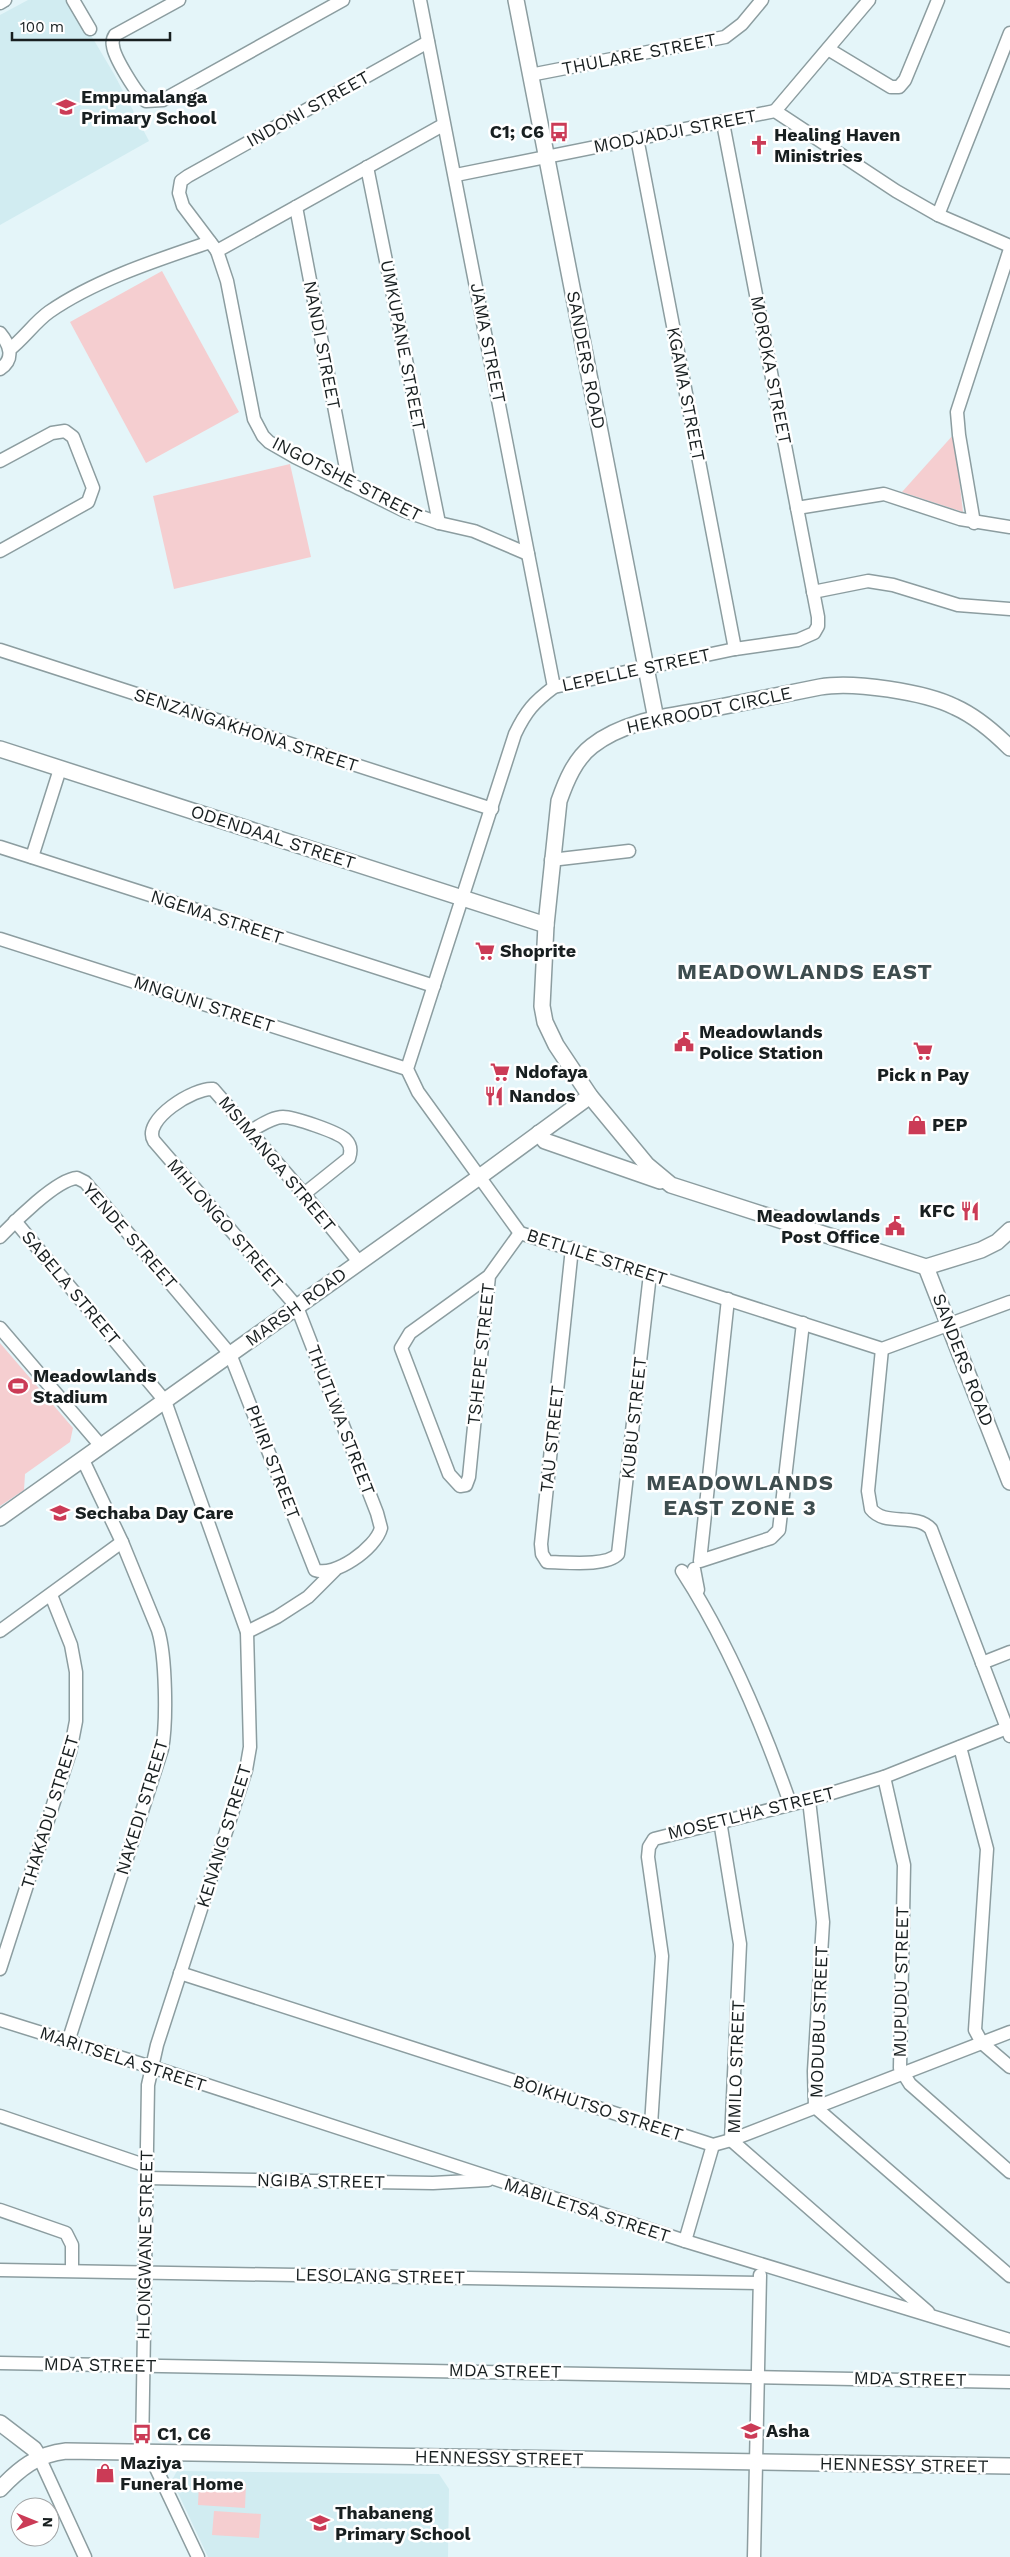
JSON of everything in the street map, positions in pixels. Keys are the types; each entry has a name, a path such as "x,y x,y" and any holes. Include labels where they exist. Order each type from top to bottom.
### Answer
{"street":[{"path":"0,3 5,0"},
{"path":"73,0 90,28"},
{"path":"179,0 115,35 112,46 115,53 137,91 146,101 164,100 343,0"},
{"name":"JAMA STREET","path":"420,0 443,125 456,175 554,687"},
{"name":"SANDERS ROAD","path":"516,0 656,720"},
{"name":"THULARE STREET","path":"530,75 725,37 742,24 762,0"},
{"path":"776,111 868,0"},
{"path":"828,49 891,87 899,87 905,80 938,0"},
{"path":"938,215 1010,33"},
{"name":"INDONI STREET","path":"188,176 428,42"},
{"name":"MODJADJI STREET","path":"456,175 776,111 896,191 938,215 1010,248"},
{"name":"MOROKA STREET","path":"723,123 818,617"},
{"path":"10,349 48,313 70,300 127,273 213,246 296,207 443,125"},
{"name":"KGAMA STREET","path":"637,138 735,649"},
{"name":"UMKUPANE STREET","path":"367,167 439,523"},
{"name":"INGOTSHE STREET","path":"188,176 181,181 179,187 182,206 213,246 232,303 258,428 269,442 349,484 414,514 439,523 474,531 528,554"},
{"name":"NANDI STREET","path":"296,207 349,484"},
{"path":"974,522 958,436 957,412 1010,248"},
{"path":"0,333 10,349 9,361 2,368"},
{"path":"0,461 52,433 65,431 73,437 93,488 88,502 0,551"},
{"path":"798,508 884,494 974,522 1010,527"},
{"path":"812,592 868,581 893,585 958,605 1010,609"},
{"name":"LEPELLE STREET","path":"462,898 515,734 524,715 534,702 554,687 807,636 814,633 818,626 818,617"},
{"name":"SENZANGAKHONA STREET","path":"0,650 492,809"},
{"name":"HEKROODT CIRCLE","path":"926,1267 671,1185 646,1165 590,1096 556,1045 545,1022 542,998 551,860 559,801 565,784 581,756 590,747 613,732 656,720 820,686 847,685 946,703 977,721 1010,748"},
{"name":"ODENDAAL STREET","path":"0,749 546,925"},
{"path":"32,857 60,769"},
{"name":"NGEMA STREET","path":"0,847 434,986"},
{"path":"551,860 629,851"},
{"path":"407,1069 462,898"},
{"name":"MNGUNI STREET","path":"0,939 407,1069"},
{"name":"BETLILE STREET","path":"407,1069 418,1092 478,1178 520,1233 572,1248 882,1349"},
{"name":"MSIMANGA STREET","path":"154,1141 151,1132 156,1121 184,1099 207,1088 218,1093 359,1262"},
{"name":"MARSH ROAD","path":"0,1518 478,1178 590,1096"},
{"path":"250,1131 274,1119 285,1117 334,1133 346,1140 350,1150 349,1158 304,1194"},
{"path":"539,1133 545,1141 671,1185"},
{"name":"MHLONGO STREET","path":"154,1141 297,1307"},
{"path":"518,1149 580,1153"},
{"name":"YENDE STREET","path":"15,1221 66,1181 73,1178 83,1180 230,1354"},
{"path":"0,1237 15,1221"},
{"name":"SABELA STREET","path":"15,1221 165,1401"},
{"path":"926,1267 981,1250 997,1242 1010,1230"},
{"name":"TSHEPE STREET","path":"489,1276 469,1477 466,1485 457,1484 449,1474 401,1348 410,1333 489,1276 520,1233"},
{"name":"TAU STREET","path":"572,1248 541,1544 542,1554 547,1562 601,1562 614,1559"},
{"name":"SANDERS ROAD","path":"926,1267 1010,1482"},
{"name":"KUBU STREET","path":"614,1559 618,1554 650,1274"},
{"path":"728,1298 692,1567 700,1600 740,1679 790,1803"},
{"path":"1008,1732 931,1529 916,1521 879,1516 871,1509 868,1491 882,1349 1010,1302"},
{"name":"THUTLWA STREET","path":"297,1307 381,1524 379,1535 368,1548 335,1570"},
{"path":"692,1567 772,1538 778,1533 781,1522 803,1323"},
{"path":"0,1328 101,1446"},
{"name":"PHIRI STREET","path":"230,1354 315,1570 325,1573 335,1570"},
{"name":"KENANG STREET","path":"150,2067 249,1755 247,1632 165,1401"},
{"name":"NAKEDI STREET","path":"68,2042 151,1786 164,1736 160,1636 122,1542 83,1460"},
{"path":"0,1631 122,1542"},
{"path":"247,1632 278,1617 308,1597 335,1570"},
{"name":"THAKADU STREET","path":"0,1969 70,1752 76,1721 74,1657 50,1595"},
{"path":"982,1662 1010,1652"},
{"name":"MOSETLHA STREET","path":"650,2125 662,1956 648,1857 649,1847 658,1837 808,1800 884,1776 960,1747 1008,1732"},
{"path":"960,1747 987,1849 975,2030 982,2043 1010,2067"},
{"name":"MUPUDU STREET","path":"884,1776 904,1865 899,2056 902,2073 910,2084 1010,2172"},
{"name":"MODUBU STREET","path":"808,1800 823,1914 814,2071 815,2107 1010,2276"},
{"name":"MMILO STREET","path":"720,1821 740,1944 731,2140 930,2315"},
{"name":"BOIKHUTSO STREET","path":"180,1972 713,2145"},
{"name":"MARITSELA STREET","path":"0,2020 245,2099"},
{"path":"685,2241 713,2145 731,2140 1010,2032"},
{"name":"HLONGWANE STREET","path":"142,2453 146,2172 150,2067"},
{"name":"MABILETSA STREET","path":"245,2099 760,2265 930,2315"},
{"name":"NGIBA STREET","path":"0,2116 146,2172 433,2183 496,2180"},
{"path":"0,2210 66,2233 72,2245 72,2270"},
{"path":"754,2557 760,2265"},
{"name":"LESOLANG STREET","path":"0,2270 760,2283"},
{"path":"930,2315 1010,2340"},
{"name":"MDA STREET","path":"0,2364 143,2365 1010,2382"},
{"path":"0,2423 31,2446 39,2457 85,2557"},
{"name":"HENNESSY STREET","path":"0,2489 12,2476 39,2457 66,2451 1010,2466"},
{"path":"142,2453 154,2464 198,2557"}],"shaded area":[{"name":"Empumalanga Primary School","path":"28,0 70,0 114,74 149,141 0,225 0,15"},
{"path":"162,271 239,412 146,463 70,322"},
{"path":"954,434 963,512 902,492"},
{"path":"290,464 311,557 174,589 153,496"},
{"name":"Meadowlands Stadium","path":"0,1343 73,1428 70,1442 25,1474 24,1490 0,1506"},
{"name":"Thabaneng Primary School","path":"177,2471 439,2474 449,2489 448,2557 208,2557 172,2480"},
{"path":"199,2481 246,2484 245,2508 198,2505"},
{"path":"214,2511 261,2514 259,2538 212,2535"}],"place":[{"name":"Empumalanga Primary School","path":"66,107"},
{"name":"C1; C6","path":"559,132"},
{"name":"Healing Haven Ministries","path":"759,145"},
{"name":"Shoprite","path":"485,951"},
{"name":"Meadowlands Police Station","path":"684,1042"},
{"name":"Pick n Pay","path":"923,1051"},
{"name":"Ndofaya","path":"500,1072"},
{"name":"Nandos","path":"494,1096"},
{"name":"PEP","path":"917,1125"},
{"name":"KFC","path":"970,1211"},
{"name":"Meadowlands Post Office","path":"895,1226"},
{"name":"Meadowlands Stadium","path":"18,1386"},
{"name":"Sechaba Day Care","path":"60,1513"},
{"name":"Asha","path":"751,2431"},
{"name":"C1, C6","path":"142,2434"},
{"name":"Maziya Funeral Home","path":"105,2473"},
{"name":"Thabaneng Primary School","path":"320,2523"}],"district":[{"name":"MEADOWLANDS EAST","path":"805,971"},
{"name":"MEADOWLANDS EAST ZONE 3","path":"740,1494"}]}
